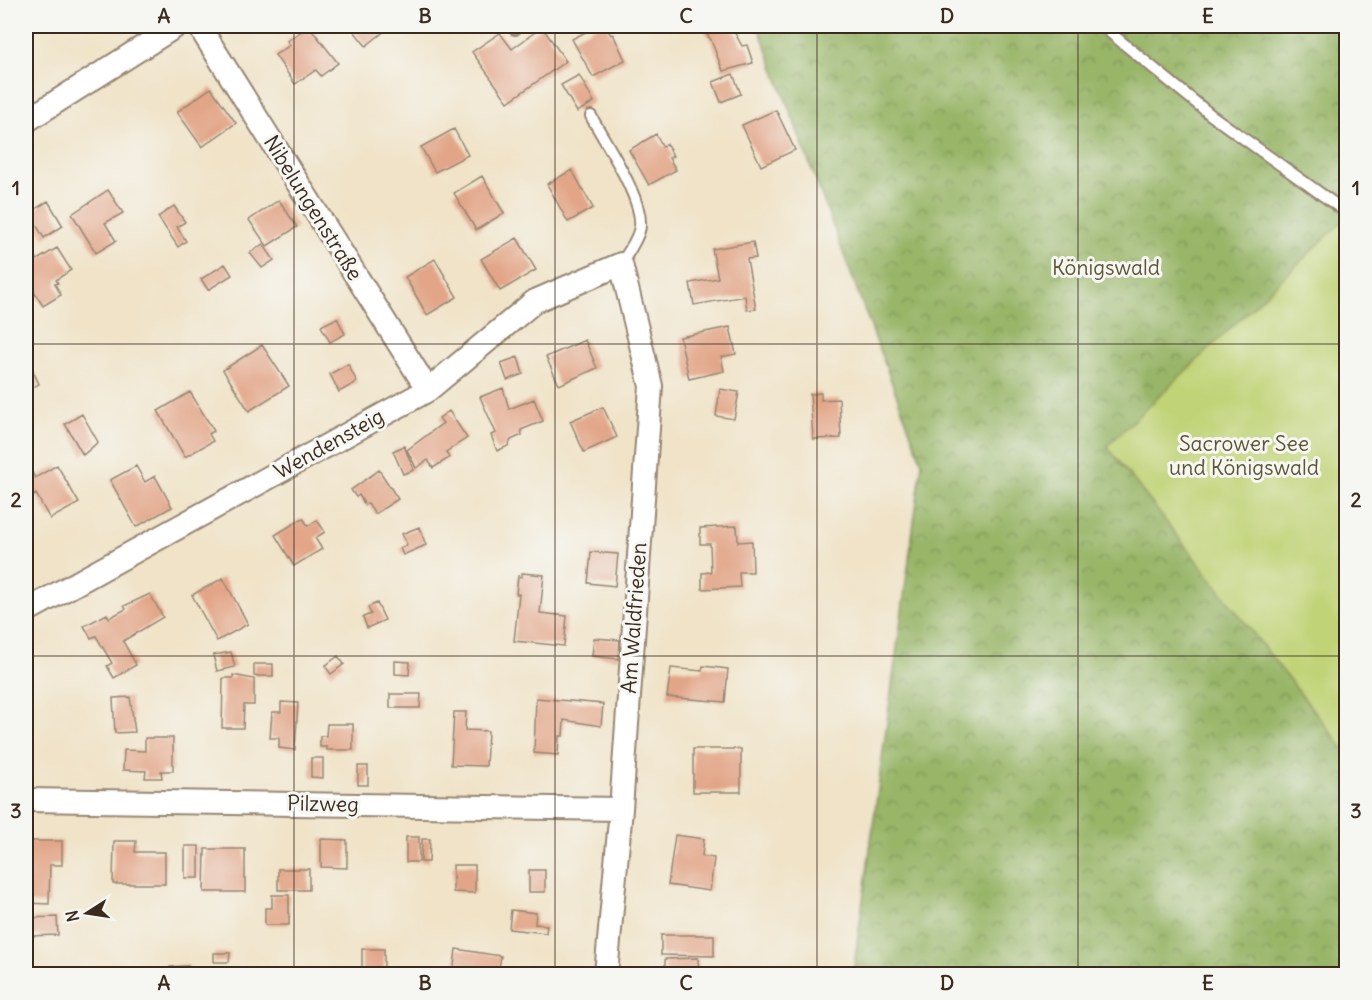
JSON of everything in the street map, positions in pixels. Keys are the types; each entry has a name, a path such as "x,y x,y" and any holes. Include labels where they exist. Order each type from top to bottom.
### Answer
{"street":[{"path":"26,121 176,26"},
{"name":"Nibelungenstraße","path":"199,26 428,390"},
{"name":"Wendensteig","path":"26,611 428,390 535,301 621,264"},
{"name":"Am Waldfrieden","path":"606,975 621,809 651,386 621,264"},
{"name":"Pilzweg","path":"26,800 621,809"}],"lane":[{"path":"1102,26 1211,115 1347,212"},
{"path":"591,116 636,201 641,218 639,231 621,264"}],"green space":[{"name":"Königswald","path":"758,26 1346,26 1346,974 853,974 922,463"},
{"name":"Sacrower See und Königswald","path":"1346,218 1346,752 1107,446"}],"building":[{"path":"309,26 338,63 321,76 316,70 295,84 275,55 290,45 287,41"},
{"path":"350,26 391,26 366,46"},
{"path":"597,26 606,26 611,35 613,34 625,60 593,77 572,39"},
{"path":"701,26 731,26 742,46 747,45 753,63 723,71 711,40"},
{"path":"542,27 566,61 508,102 472,52 500,33 512,49"},
{"path":"733,74 741,94 721,102 713,82"},
{"path":"579,75 594,102 577,112 561,85"},
{"path":"211,88 236,123 202,147 177,112"},
{"path":"776,110 795,150 761,166 742,125"},
{"path":"454,129 468,155 435,172 421,147"},
{"path":"656,134 663,147 667,144 673,156 669,158 676,170 649,185 629,150"},
{"path":"572,170 593,208 568,222 547,184"},
{"path":"482,176 504,213 476,230 454,193"},
{"path":"108,190 123,213 105,223 116,241 96,253 72,214"},
{"path":"279,200 297,227 267,246 249,220"},
{"path":"48,201 63,226 44,238 29,213"},
{"path":"174,206 185,222 177,227 186,241 178,247 158,217"},
{"path":"517,238 536,270 500,291 481,259"},
{"path":"753,242 756,258 747,259 756,309 747,310 745,296 694,305 690,283 718,278 712,249"},
{"path":"263,244 274,260 262,268 250,253"},
{"path":"57,248 71,270 56,280 58,283 55,284 61,295 43,306 26,280 26,257 33,253 37,260"},
{"path":"435,259 457,297 427,315 405,277"},
{"path":"225,264 232,275 208,290 201,279"},
{"path":"337,318 345,334 330,342 321,326"},
{"path":"730,327 736,354 721,357 724,371 689,379 680,337"},
{"path":"585,340 597,368 559,385 546,357"},
{"path":"262,345 289,386 249,411 223,370"},
{"path":"518,357 523,374 507,380 501,363"},
{"path":"348,364 357,382 339,392 330,374"},
{"path":"26,367 29,373 33,371 39,384 26,391"},
{"path":"503,388 509,409 534,399 543,421 521,430 522,435 497,451 491,435 496,433 480,397"},
{"path":"720,389 739,392 734,419 716,416"},
{"path":"190,392 214,431 209,434 213,441 185,457 158,411"},
{"path":"821,393 821,400 839,399 841,438 813,439 810,394"},
{"path":"603,407 617,437 584,452 570,421"},
{"path":"449,411 467,438 446,452 449,458 433,468 428,460 416,468 407,450 443,423 439,418"},
{"path":"82,414 98,442 83,455 65,424"},
{"path":"404,446 414,470 403,474 393,451"},
{"path":"27,463 35,478 57,465 79,503 50,519 36,494 26,500"},
{"path":"136,466 145,482 155,476 172,507 136,527 110,480"},
{"path":"379,470 398,499 375,514 368,503 365,505 359,495 356,497 351,490"},
{"path":"303,518 308,526 317,520 325,532 315,538 322,549 294,566 275,535"},
{"path":"737,526 738,542 752,541 753,572 739,572 740,587 702,589 702,573 711,572 710,544 700,544 700,528"},
{"path":"419,527 426,545 403,555 400,548 407,545 402,534"},
{"path":"591,552 618,554 615,586 588,583"},
{"path":"522,573 544,575 540,613 567,616 564,646 514,641 519,594 516,594 518,576 522,577"},
{"path":"223,578 248,624 217,641 192,595"},
{"path":"150,594 163,617 123,641 136,665 114,678 107,666 112,663 96,636 91,638 84,626 107,614 109,618 126,609 124,606"},
{"path":"377,603 385,620 367,628 363,617 371,614 368,607"},
{"path":"594,638 620,640 619,659 592,656"},
{"path":"231,652 235,667 217,671 213,655"},
{"path":"338,656 344,664 331,674 325,666"},
{"path":"395,661 410,662 409,675 395,674"},
{"path":"254,664 273,664 273,676 254,676"},
{"path":"703,666 728,669 725,702 667,697 671,668 702,671"},
{"path":"233,675 254,679 254,705 244,705 243,728 222,728 223,678 233,678"},
{"path":"390,694 421,694 420,708 390,708"},
{"path":"130,697 135,732 115,733 113,698"},
{"path":"536,698 603,704 601,726 564,720 563,736 559,736 558,755 534,753"},
{"path":"281,702 298,703 295,750 279,748 279,738 270,738 272,712 281,712"},
{"path":"454,712 466,712 465,730 488,731 486,766 451,765"},
{"path":"327,724 353,724 353,750 327,750 327,747 320,747 320,736 326,736"},
{"path":"145,738 173,738 173,771 161,771 162,778 145,778 146,771 123,770 124,750 145,751"},
{"path":"693,749 741,749 741,792 693,792"},
{"path":"311,758 323,758 323,778 311,777"},
{"path":"358,766 368,766 368,785 358,785"},
{"path":"675,835 704,839 702,856 714,858 710,891 668,885"},
{"path":"406,837 419,837 419,862 406,862"},
{"path":"321,839 347,840 347,868 321,867"},
{"path":"422,839 430,839 429,862 421,862"},
{"path":"26,841 62,841 62,865 50,865 49,904 26,903"},
{"path":"114,841 136,841 135,852 165,852 165,884 113,884"},
{"path":"185,846 199,846 199,878 185,878"},
{"path":"205,849 245,849 245,892 204,892"},
{"path":"453,865 475,865 475,893 453,892"},
{"path":"278,869 309,869 309,890 278,890"},
{"path":"529,870 545,870 545,892 529,892"},
{"path":"272,895 289,895 289,925 265,925 265,908 272,908"},
{"path":"511,910 536,913 535,924 547,925 546,933 509,929"},
{"path":"57,917 58,935 27,936 26,918"},
{"path":"661,935 714,935 714,956 661,955"},
{"path":"362,949 384,949 384,974 362,974"},
{"path":"456,949 501,956 498,974 453,974"},
{"path":"214,953 230,953 229,962 214,962"},
{"path":"698,958 699,974 665,974 665,959"},
{"path":"188,966 189,974 170,974 170,967"}]}
